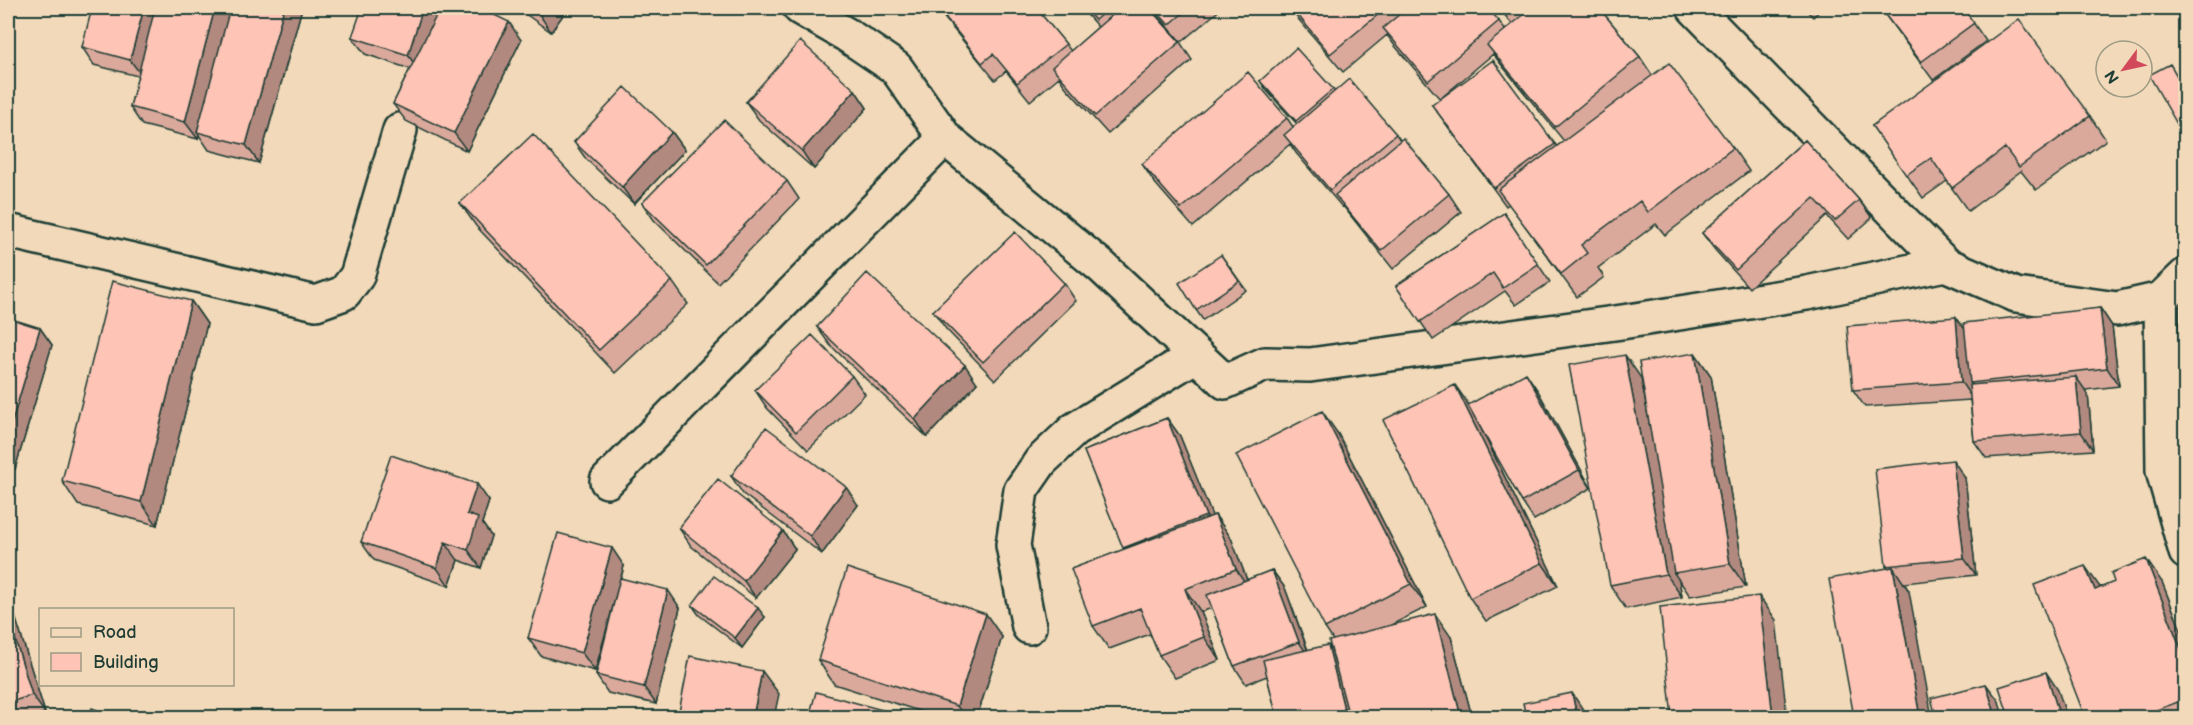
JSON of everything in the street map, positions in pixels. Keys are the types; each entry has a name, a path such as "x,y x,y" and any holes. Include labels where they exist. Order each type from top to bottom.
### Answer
{"street":[{"path":"800,8 847,35 896,68 945,138 1102,267 1225,382 1265,364 1310,365 1622,322 1807,293 1945,264"},
{"path":"1694,8 1945,264 2016,295 2117,309 2161,299 2186,275"},
{"path":"8,231 316,303 344,293 357,276 400,130"},
{"path":"607,481 945,138"},
{"path":"2161,299 2163,471 2186,552"},
{"path":"1029,627 1013,545 1022,490 1041,461 1074,430 1196,355"}],"building":[{"path":"92,8 144,8 130,60 82,47"},
{"path":"155,8 215,8 185,122 130,107"},
{"path":"230,8 284,8 246,145 197,132"},
{"path":"362,8 423,8 408,55 352,37"},
{"path":"440,8 480,8 509,22 454,133 393,104"},
{"path":"530,8 543,8 539,14"},
{"path":"938,8 1036,8 1066,44 1017,83 993,54 982,63"},
{"path":"1084,8 1109,8 1095,20"},
{"path":"1120,8 1149,8 1180,42 1095,116 1052,67"},
{"path":"1154,8 1189,8 1169,25"},
{"path":"1292,8 1386,8 1330,54"},
{"path":"1407,8 1488,8 1499,21 1428,81 1383,28"},
{"path":"1500,8 1515,8 1506,15"},
{"path":"1532,8 1599,8 1640,57 1555,127 1487,45"},
{"path":"1880,8 1963,8 1974,23 1921,62"},
{"path":"2019,19 2090,116 2019,167 2005,148 1952,188 1931,158 1906,175 1872,126"},
{"path":"800,41 855,90 802,151 746,102"},
{"path":"1296,48 1333,89 1296,121 1260,81"},
{"path":"1493,60 1555,144 1494,188 1432,105"},
{"path":"1669,63 1733,148 1648,212 1640,201 1581,245 1587,253 1561,274 1498,190"},
{"path":"2170,64 2186,91 2186,136 2154,84 2154,72"},
{"path":"1248,72 1287,118 1181,209 1142,164"},
{"path":"1349,79 1396,134 1330,190 1284,135"},
{"path":"625,87 672,132 622,187 574,142"},
{"path":"724,120 787,181 706,265 642,203"},
{"path":"533,134 672,281 599,350 460,203"},
{"path":"1403,138 1449,194 1381,251 1335,195"},
{"path":"1805,140 1859,200 1835,221 1814,198 1736,270 1702,233"},
{"path":"1504,213 1538,264 1503,288 1493,273 1420,322 1396,286"},
{"path":"1015,232 1064,283 983,362 933,311"},
{"path":"1221,255 1239,281 1196,310 1179,283"},
{"path":"867,273 965,365 915,419 817,327"},
{"path":"112,281 191,301 141,502 62,481"},
{"path":"2100,308 2107,368 1970,383 1964,323"},
{"path":"1956,317 1961,382 1853,390 1847,326"},
{"path":"8,318 40,328 8,435"},
{"path":"812,335 852,376 796,432 755,390"},
{"path":"1695,353 1730,564 1674,573 1639,362"},
{"path":"1625,355 1666,574 1610,585 1569,365"},
{"path":"1526,373 1579,470 1522,502 1468,405"},
{"path":"2076,377 2081,432 1974,441 1969,385"},
{"path":"1455,385 1542,563 1470,598 1383,420"},
{"path":"1322,411 1411,584 1325,628 1236,455"},
{"path":"1167,418 1206,516 1123,548 1084,451"},
{"path":"766,427 846,487 810,536 731,476"},
{"path":"391,455 477,484 467,514 478,518 468,550 445,542 437,568 361,542"},
{"path":"1953,460 1964,558 1886,566 1875,469"},
{"path":"718,479 783,531 744,581 679,528"},
{"path":"1215,515 1236,569 1185,589 1204,637 1159,655 1140,608 1093,626 1071,569"},
{"path":"558,533 612,548 582,653 528,638"},
{"path":"2146,559 2186,662 2186,699 2138,717 2085,717 2034,585 2085,566 2095,590 2114,582 2111,573"},
{"path":"1893,567 1920,717 1854,717 1829,579"},
{"path":"847,568 986,614 957,706 818,660"},
{"path":"1272,570 1299,642 1234,666 1207,595"},
{"path":"714,576 758,608 735,638 692,605"},
{"path":"620,578 668,590 644,687 596,675"},
{"path":"1759,596 1773,717 1672,717 1660,607"},
{"path":"1435,614 1461,717 1349,717 1329,641"},
{"path":"8,616 32,695 8,703"},
{"path":"1328,645 1346,717 1277,717 1263,660"},
{"path":"690,656 762,671 753,717 678,717"},
{"path":"2046,672 2060,717 2009,717 1999,687"},
{"path":"1986,684 1996,717 1936,717 1931,698"},
{"path":"816,692 908,717 809,717"},
{"path":"1572,693 1577,717 1526,717 1523,703"},
{"path":"92,708 115,717 88,717"}]}
